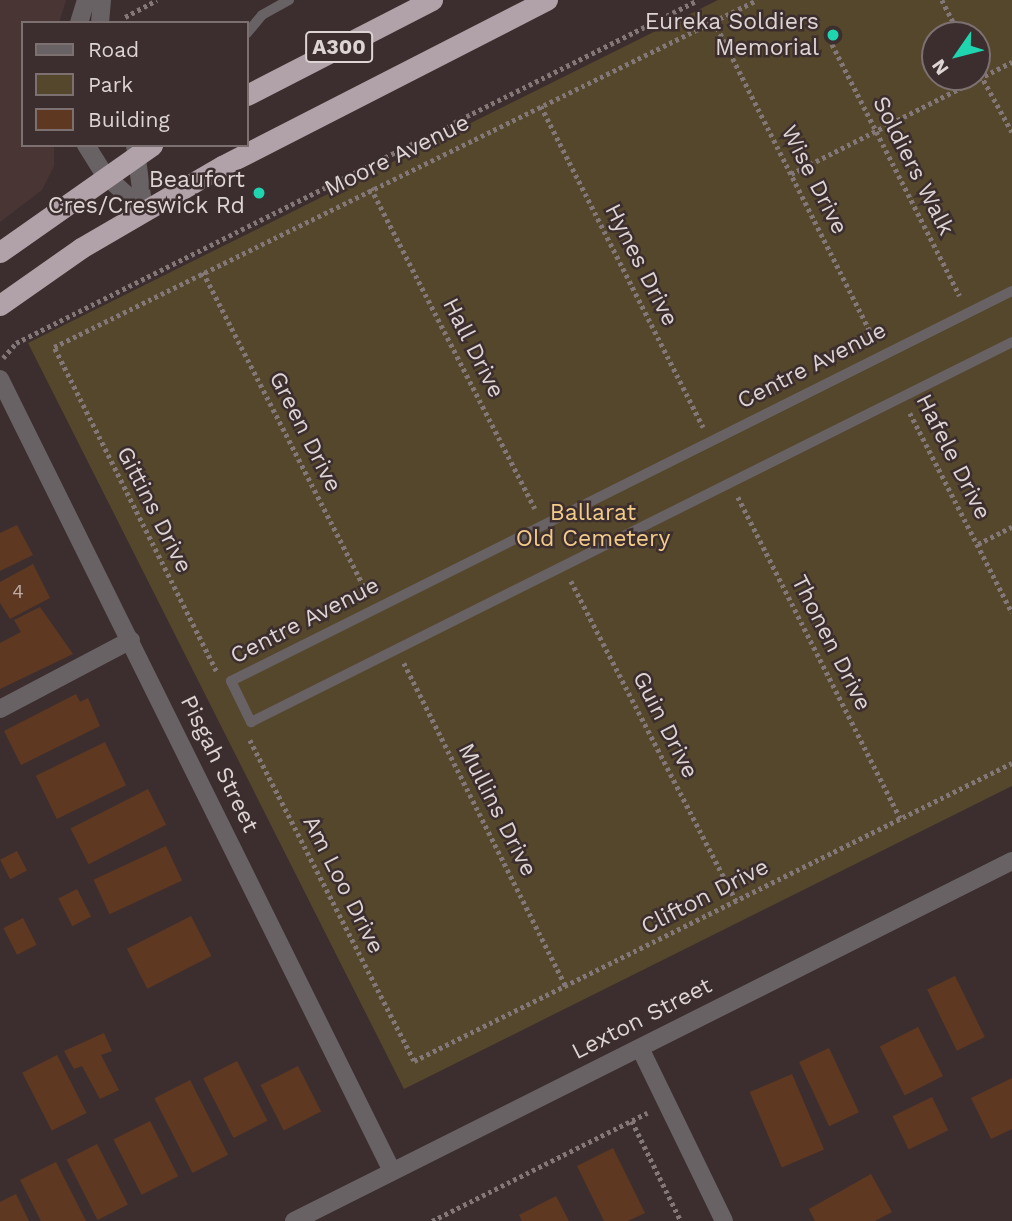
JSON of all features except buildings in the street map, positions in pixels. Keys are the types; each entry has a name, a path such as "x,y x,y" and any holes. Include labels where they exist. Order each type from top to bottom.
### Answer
{"highway":[{"name":"A300","path":"248,94 432,0"},
{"name":"A300","path":"0,305 144,211 547,0"},
{"path":"0,252 142,148"}],"street":[{"path":"80,21 86,0"},
{"path":"100,21 102,0"},
{"path":"87,147 106,175 144,211"},
{"path":"142,148 144,211"},
{"name":"Pisgah Street","path":"0,379 392,1171"},
{"path":"0,709 131,640"},
{"name":"Lexton Street","path":"294,1221 1012,861"},
{"path":"639,1048 724,1221"}],"lane":[{"path":"248,32 289,0"},
{"name":"Centre Avenue","path":"251,722 231,681 1012,290"},
{"path":"251,722 1012,342"}],"path":[{"path":"125,17 157,0"},
{"path":"0,362 16,343 698,0"},
{"name":"Moore Avenue","path":"54,348 371,188 757,0"},
{"path":"942,0 953,21"},
{"name":"Wise Drive","path":"714,21 881,355"},
{"name":"Soldiers Walk","path":"829,38 969,312"},
{"path":"991,73 1012,62"},
{"path":"791,174 956,91"},
{"path":"989,91 1012,132"},
{"name":"Hynes Drive","path":"541,106 710,441"},
{"name":"Hall Drive","path":"371,188 543,525"},
{"name":"Green Drive","path":"203,272 376,609"},
{"name":"Gittins Drive","path":"54,348 215,671 231,681"},
{"name":"Hafele Drive","path":"902,397 1012,612"},
{"name":"Thonen Drive","path":"732,483 900,818"},
{"path":"978,544 1012,527"},
{"name":"Guin Drive","path":"563,566 736,901"},
{"name":"Mullins Drive","path":"397,650 566,986"},
{"name":"Am Loo Drive","path":"251,722 250,740 414,1061"},
{"name":"Clifton Drive","path":"414,1061 1012,763"},
{"path":"432,1221 667,1103"},
{"path":"632,1121 681,1221"}],"shaded area":[{"path":"0,0 66,0 60,21 21,21 21,147 54,147 54,166 42,190 0,222"}],"green space":[{"name":"Ballarat Old Cemetery","path":"718,0 1012,0 1012,786 404,1089 28,343"}],"place":[{"name":"Eureka Soldiers Memorial","path":"833,35"},
{"name":"Beaufort Cres/Creswick Rd","path":"259,193"}]}
